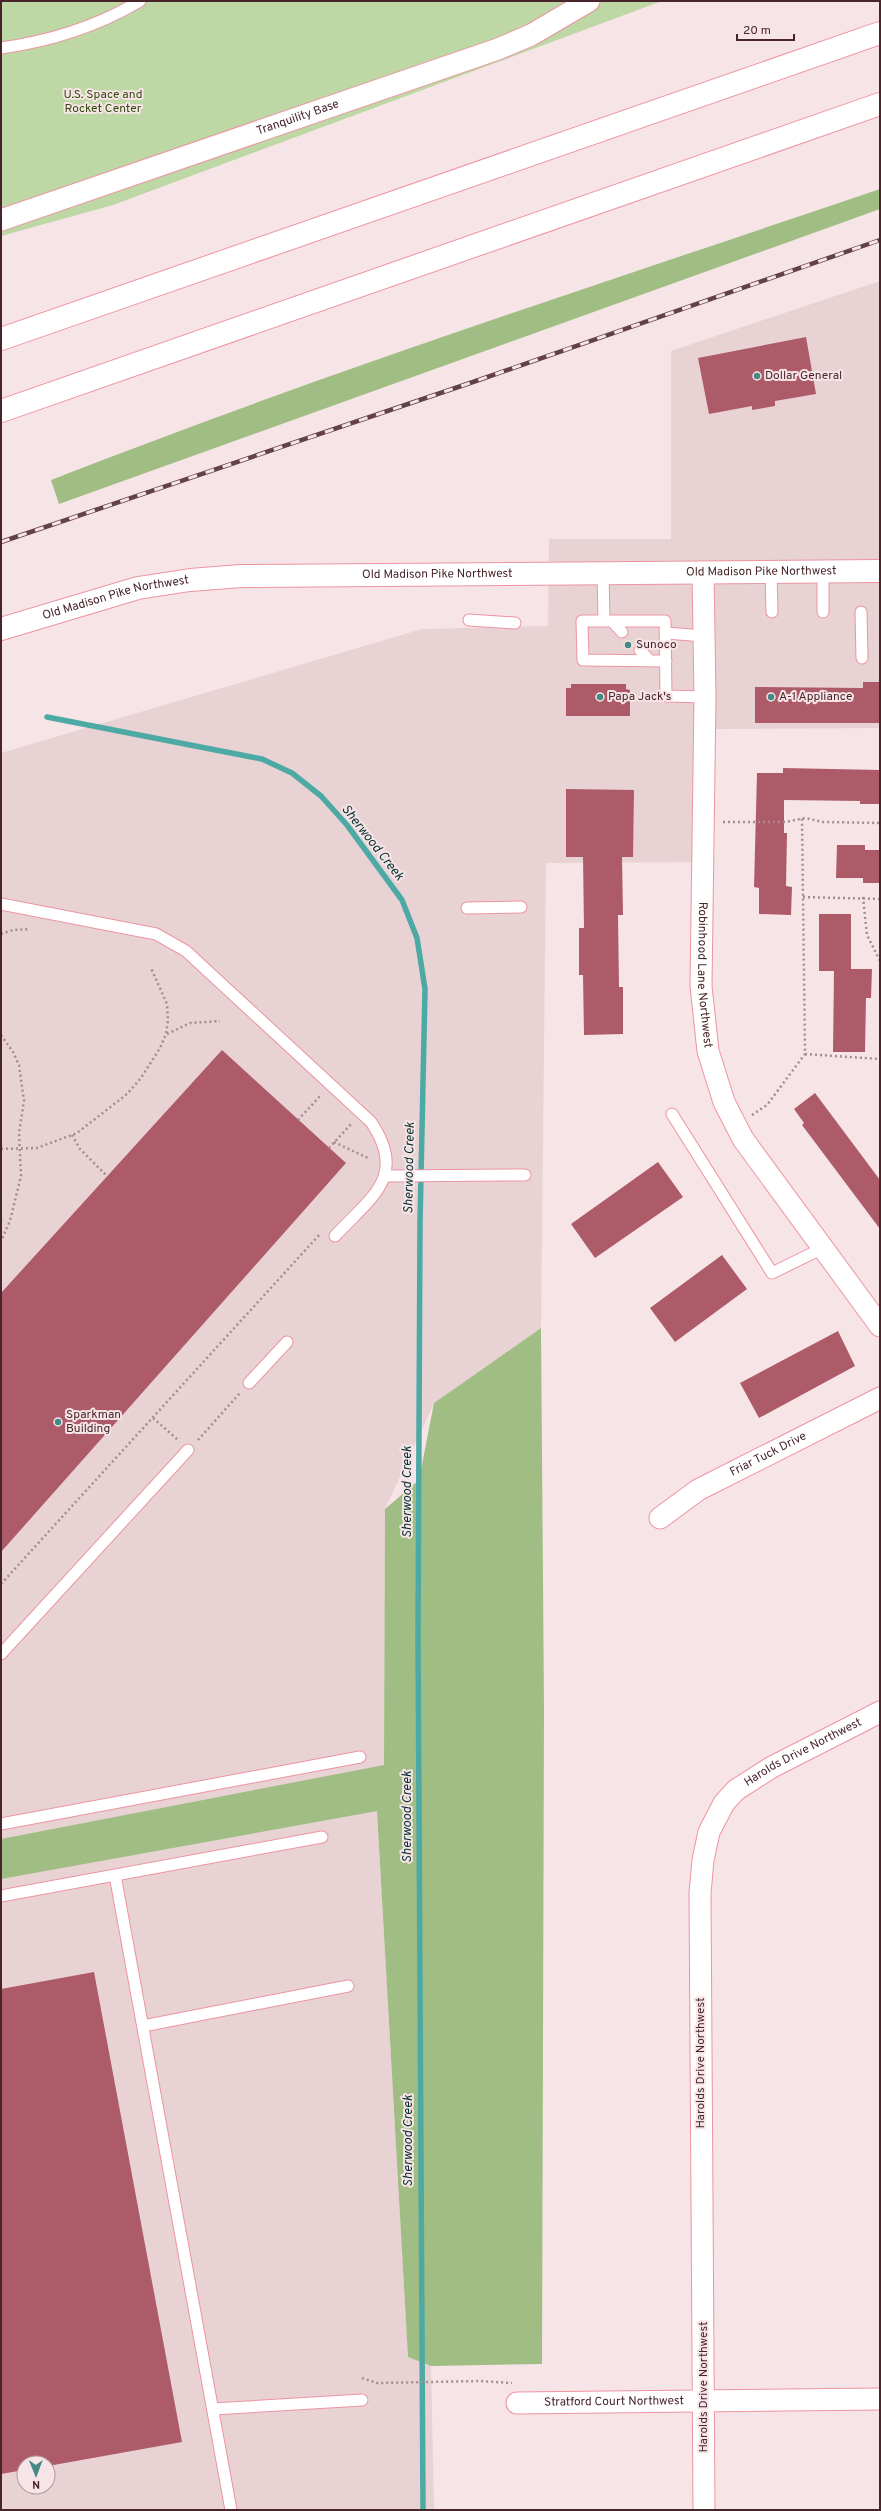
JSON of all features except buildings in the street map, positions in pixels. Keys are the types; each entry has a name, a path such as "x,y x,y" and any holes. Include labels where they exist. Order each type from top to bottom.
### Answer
{"main road":[{"path":"1,339 880,33"},
{"path":"1,411 880,104"},
{"name":"Old Madison Pike Northwest","path":"1,629 111,595 166,584 211,578 298,574 880,571"}],"street":[{"name":"Tranquility Base","path":"1,220 498,49 531,35 589,1"},
{"name":"Robinhood Lane Northwest","path":"703,572 704,697 702,986 705,1039 718,1086 735,1126 880,1326"},
{"name":"Friar Tuck Drive","path":"660,1518 698,1490 880,1398"},
{"name":"Harolds Drive Northwest","path":"704,2510 705,2401 700,1893 705,1845 715,1818 724,1803 752,1778 880,1712"},
{"name":"Stratford Court Northwest","path":"517,2403 880,2399"}],"lane":[{"path":"1,48 52,40 105,20 140,1"},
{"path":"771,571 772,612"},
{"path":"823,571 823,612"},
{"path":"603,572 608,621 622,632"},
{"path":"861,612 862,658"},
{"path":"469,620 515,624"},
{"path":"666,661 583,660 582,621 666,621 666,634 666,661 666,696 704,697"},
{"path":"666,634 704,636"},
{"path":"640,650 650,661"},
{"path":"1,904 156,934 186,952 371,1122 380,1136 385,1150 388,1164 386,1176 380,1186 335,1236"},
{"path":"467,908 521,907"},
{"path":"672,1114 772,1273 823,1248"},
{"path":"386,1176 525,1175"},
{"path":"249,1383 287,1342"},
{"path":"1,1654 188,1450"},
{"path":"1,1824 360,1757"},
{"path":"1,1896 322,1837"},
{"path":"115,1875 231,2510"},
{"path":"143,2026 348,1986"},
{"path":"213,2408 362,2400"}],"path":[{"path":"735,1126 767,1105 805,1054 802,818"},
{"path":"703,822 785,822 802,818 827,823 880,823"},
{"path":"803,897 863,897 880,899"},
{"path":"863,897 867,935 880,961"},
{"path":"1,934 13,930 30,929"},
{"path":"1,1149 37,1148 72,1135 96,1120 127,1094 153,1062 166,1034 167,1004 151,968"},
{"path":"166,1034 190,1023 220,1021"},
{"path":"1,1035 13,1052 23,1085 24,1101 19,1133 20,1176 16,1200 1,1241"},
{"path":"805,1054 880,1059"},
{"path":"318,1091 327,1099"},
{"path":"298,1120 322,1094"},
{"path":"348,1118 359,1128"},
{"path":"329,1148 353,1123"},
{"path":"72,1135 80,1149 108,1176"},
{"path":"334,1142 373,1160"},
{"path":"373,1155 373,1164"},
{"path":"1,1584 322,1232"},
{"path":"153,1418 188,1450 249,1383"},
{"path":"362,2378 377,2383 480,2380 512,2383 517,2403"}],"shaded area":[{"path":"880,281 880,728 714,729 714,862 546,863 541,1328 434,1403 385,1509 384,1765 377,1811 408,2357 431,2366 434,2510 1,2510 1,753 422,629 548,626 549,539 671,539 671,351"}],"green space":[{"name":"U.S. Space and Rocket Center","path":"1,1 662,1 113,205 1,236"},
{"path":"880,189 880,209 59,504 51,480 360,366"},
{"path":"541,1328 544,1709 542,2364 431,2366 408,2357 377,1811 1,1879 1,1839 384,1765 385,1509 419,1480 434,1403"}],"waterway":[{"name":"Sherwood Creek","path":"47,717 262,759 292,773 321,796 347,825 402,900 417,938 425,989 420,1223 418,1638 423,2510"}],"railway":[{"path":"1,542 473,382 880,240"}],"place":[{"name":"Dollar General","path":"757,376"},
{"name":"Sunoco","path":"628,645"},
{"name":"Papa Jack's","path":"600,697"},
{"name":"A-1 Appliance","path":"771,697"},
{"name":"Sparkman Building","path":"58,1422"}]}
